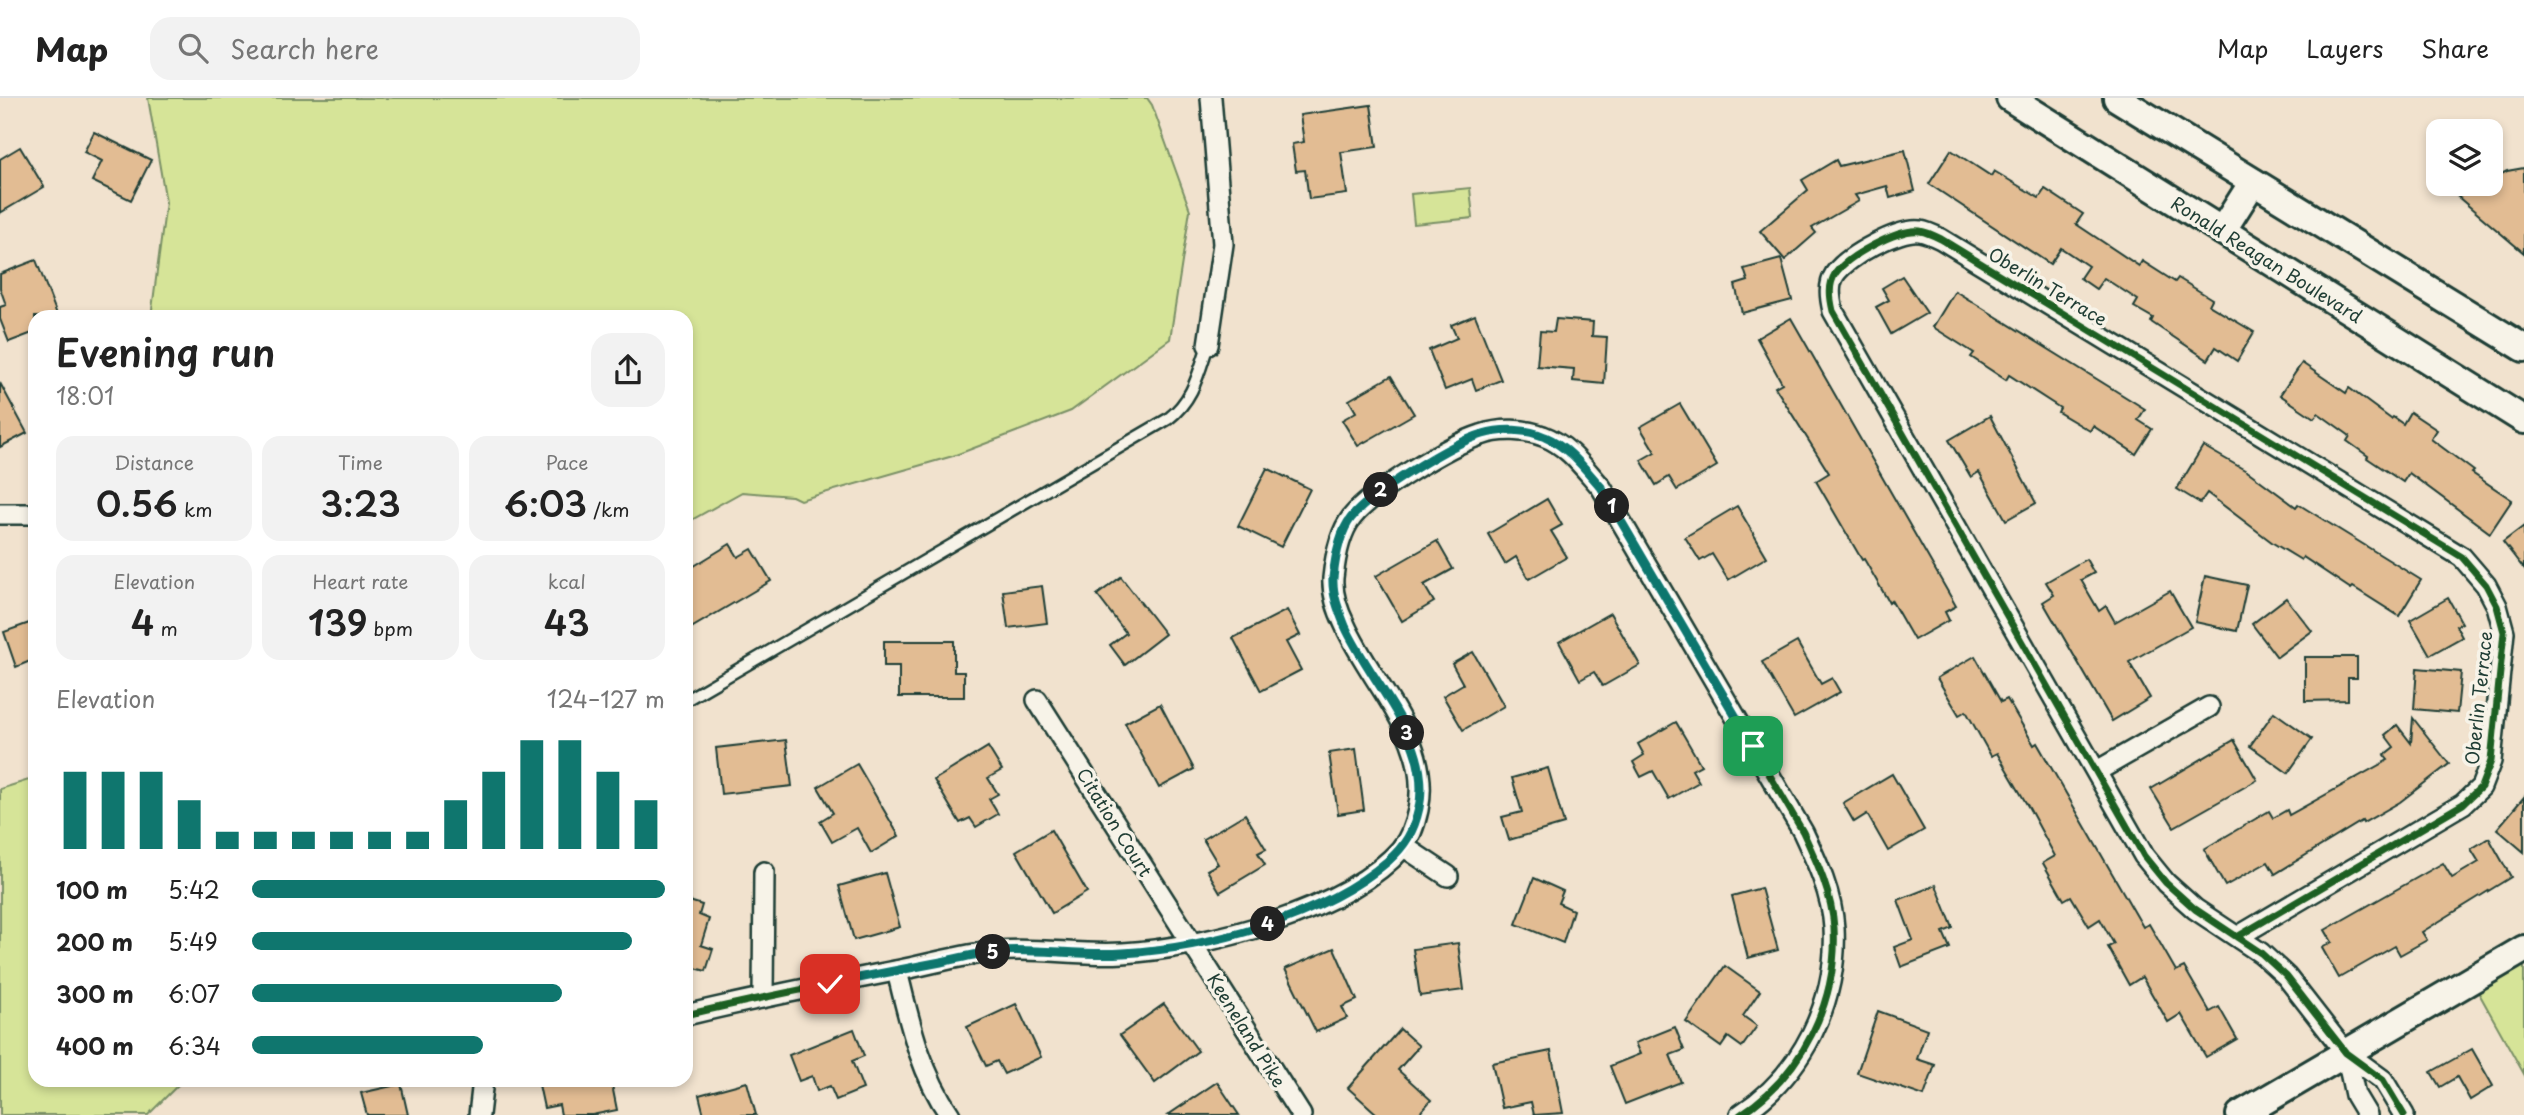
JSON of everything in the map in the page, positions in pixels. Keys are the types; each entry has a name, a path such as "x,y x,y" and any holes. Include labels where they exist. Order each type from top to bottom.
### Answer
{"main road":[{"name":"Ronald Reagan Boulevard","path":"2010,98 2524,420"},
{"path":"2117,98 2524,348"},
{"path":"2222,231 2253,182"},
{"path":"2240,1115 2524,949"}],"street":[{"path":"1208,345 1223,244 1212,98"},
{"name":"Oberlin Terrace","path":"2237,937 2463,804 2481,786 2491,761 2504,632 2497,606 2486,585 2462,557 1941,239 1920,231 1895,234 1845,263 1834,275 1829,293 1833,311 2144,856 2166,883 2195,909 2237,937 2261,953 2286,976 2346,1053"},
{"path":"693,1013 996,951 1122,953 1192,944 1267,925 1319,904 1363,880 1404,846 1415,827 1420,800 1421,770 1410,738 1350,637 1338,609 1333,581 1337,553 1349,520 1375,494 1453,448 1482,434 1507,429 1544,436 1571,453 1601,487 1804,832 1824,879 1834,928 1830,976 1819,1024 1793,1066 1756,1105 1740,1115"},
{"path":"0,514 28,514"},
{"name":"Citation Court","path":"1037,700 1192,944"},
{"path":"2096,771 2209,707"},
{"path":"1404,846 1448,876"},
{"path":"763,997 764,872"},
{"name":"Keeneland Pike","path":"1192,944 1301,1115"},
{"path":"897,971 922,1059 950,1115"},
{"path":"2346,1053 2355,1095 2367,1115"},
{"path":"2346,1053 2384,1080 2404,1115"},
{"path":"479,1115 482,1087"}],"lane":[{"path":"693,696 1168,419 1184,407 1193,391 1208,345"}],"green space":[{"path":"148,98 1147,98 1152,105 1190,210 1170,339 1071,411 953,456 800,500 792,496 742,492 693,519 693,310 152,310 166,202"},
{"path":"1470,188 1473,218 1414,224 1411,194"},
{"path":"28,780 28,1087 176,1087 148,1115 0,1115 0,789"},
{"path":"2524,960 2524,1074 2476,988"}],"building":[{"path":"1371,105 1377,147 1341,152 1347,194 1309,199 1305,170 1296,171 1292,144 1304,142 1300,115"},
{"path":"94,132 151,160 131,200 92,181 102,161 84,152"},
{"path":"20,147 44,187 0,213 0,159"},
{"path":"1905,150 1915,191 1890,198 1887,186 1855,195 1859,201 1812,228 1816,233 1785,260 1760,231 1808,190 1802,180 1836,160 1839,166"},
{"path":"1951,150 1991,176 1994,171 2039,198 2045,189 2083,214 2076,224 2139,266 2142,261 2175,282 2178,278 2212,299 2209,305 2254,332 2237,361 2216,347 2208,360 2151,322 2153,318 2134,307 2138,300 2104,278 2096,289 2080,278 2088,266 2061,248 2050,264 1929,184"},
{"path":"2524,168 2524,253 2458,197 2503,196 2503,173"},
{"path":"1781,259 1792,300 1742,313 1735,285 1748,281 1744,269"},
{"path":"36,260 55,310 28,310 28,335 9,342 0,319 0,307 6,305 0,288 0,274"},
{"path":"1902,276 1927,313 1891,334 1876,307 1889,300 1882,288"},
{"path":"1955,291 2145,409 2138,420 2152,429 2136,454 2093,426 2090,431 2058,412 2060,408 2009,375 2006,380 1971,357 1974,353 1933,327"},
{"path":"1475,315 1501,380 1476,390 1472,379 1445,390 1429,350 1457,338 1451,325"},
{"path":"1791,318 1956,606 1945,612 1949,620 1914,640 1891,600 1889,602 1864,559 1862,560 1816,481 1829,473 1775,387 1782,383 1757,338"},
{"path":"1556,319 1593,322 1592,336 1607,337 1604,384 1573,381 1574,369 1537,366 1540,331 1554,332"},
{"path":"2302,363 2346,393 2349,388 2391,419 2393,417 2403,424 2410,412 2437,430 2431,439 2474,471 2472,473 2512,500 2490,533 2409,473 2403,482 2367,458 2368,456 2347,441 2350,436 2318,413 2314,418 2280,395"},
{"path":"1391,376 1414,414 1358,446 1342,420 1356,412 1349,400"},
{"path":"0,383 27,433 0,447"},
{"path":"1680,404 1717,466 1677,490 1669,477 1656,485 1641,460 1655,452 1640,427"},
{"path":"1990,416 2036,503 2006,520 1979,472 1971,477 1949,440"},
{"path":"2203,446 2250,473 2296,507 2298,504 2421,580 2399,616 2353,587 2351,589 2303,557 2301,560 2273,543 2207,493 2200,503 2177,489"},
{"path":"1267,468 1310,489 1281,547 1238,526"},
{"path":"1547,499 1562,525 1551,531 1567,557 1529,579 1516,557 1505,564 1488,534"},
{"path":"1737,506 1767,557 1728,580 1712,554 1700,561 1685,537"},
{"path":"2524,526 2524,569 2503,542"},
{"path":"1437,541 1453,569 1424,585 1434,602 1402,621 1376,576"},
{"path":"730,544 738,557 752,549 771,581 693,627 693,567"},
{"path":"2086,559 2094,573 2081,580 2099,611 2106,606 2115,622 2170,591 2191,627 2129,662 2150,698 2112,721 2043,602 2054,595 2046,582"},
{"path":"2205,576 2247,585 2237,631 2195,622"},
{"path":"1121,577 1165,634 1125,665 1110,645 1126,633 1097,595"},
{"path":"1042,586 1047,623 1008,628 1003,591"},
{"path":"2286,598 2312,631 2277,657 2252,624"},
{"path":"2448,598 2462,623 2456,626 2462,637 2430,655 2410,620"},
{"path":"1287,610 1300,635 1286,642 1301,670 1261,691 1233,638"},
{"path":"1610,613 1640,665 1603,686 1594,672 1580,680 1559,642"},
{"path":"28,623 28,662 16,667 4,632"},
{"path":"884,641 954,641 954,672 964,672 964,697 899,697 899,666 884,666"},
{"path":"1797,642 1821,684 1832,678 1840,692 1794,718 1762,662"},
{"path":"1473,652 1504,706 1463,730 1443,696 1463,684 1452,664"},
{"path":"1975,656 2001,702 2007,699 2034,745 2037,743 2143,927 2149,924 2176,971 2184,967 2210,1012 2219,1007 2237,1039 2206,1057 2181,1014 2168,1022 2142,977 2129,985 2108,947 2114,944 2100,919 2089,926 2071,896 2064,900 2043,863 2055,856 2029,808 1997,753 1991,756 1966,711 1959,715 1937,678"},
{"path":"2305,657 2357,657 2357,678 2348,678 2348,700 2305,701"},
{"path":"2417,668 2461,672 2457,713 2414,709"},
{"path":"1160,704 1194,769 1159,788 1125,723"},
{"path":"2274,712 2312,739 2288,773 2250,746"},
{"path":"2413,718 2449,764 2400,802 2363,823 2362,821 2275,874 2268,862 2225,886 2204,849 2269,811 2273,818 2287,810 2289,815 2388,760 2384,755 2394,747 2385,735 2397,725 2411,743"},
{"path":"1676,722 1701,765 1692,770 1699,782 1669,799 1653,771 1641,777 1633,762 1644,755 1638,744"},
{"path":"786,740 792,786 721,794 716,748"},
{"path":"2234,740 2257,780 2174,827 2151,789"},
{"path":"988,747 1002,770 988,778 998,794 989,799 998,814 976,827 970,818 960,823 934,780"},
{"path":"1356,749 1364,810 1338,814 1329,753"},
{"path":"857,764 899,836 871,853 857,828 832,842 820,821 833,813 818,787"},
{"path":"1548,768 1564,824 1509,840 1502,817 1522,812 1512,778"},
{"path":"1892,774 1924,830 1888,851 1867,814 1854,822 1843,803"},
{"path":"2524,797 2524,852 2497,829"},
{"path":"1245,814 1266,849 1258,853 1265,865 1220,892 1207,870 1218,864 1203,839"},
{"path":"1051,830 1087,892 1052,913 1016,851"},
{"path":"2489,838 2511,877 2422,932 2427,940 2400,955 2395,946 2339,978 2322,948 2332,942 2325,930 2443,863 2452,878 2479,862 2471,849"},
{"path":"885,873 900,927 854,940 839,886"},
{"path":"1534,878 1563,891 1558,903 1573,910 1563,943 1516,924"},
{"path":"1936,885 1953,928 1943,932 1950,948 1901,967 1894,947 1913,940 1898,900"},
{"path":"1761,888 1778,950 1748,958 1732,896"},
{"path":"693,902 702,905 699,915 709,919 701,945 713,949 706,971 695,968 693,975"},
{"path":"1458,943 1464,990 1420,996 1413,949"},
{"path":"1334,948 1357,1000 1342,1007 1347,1018 1316,1032 1285,969"},
{"path":"1725,966 1760,991 1743,1016 1757,1026 1742,1047 1728,1037 1721,1047 1686,1022"},
{"path":"1016,1004 1041,1057 1004,1074 997,1061 986,1066 967,1027"},
{"path":"1164,1004 1198,1051 1155,1083 1120,1035"},
{"path":"1878,1011 1927,1029 1917,1059 1935,1065 1924,1096 1857,1073"},
{"path":"1675,1027 1684,1050 1670,1055 1681,1082 1625,1104 1610,1066 1640,1054 1635,1043"},
{"path":"854,1029 864,1056 852,1061 863,1089 836,1100 830,1086 817,1091 812,1076 799,1081 789,1055"},
{"path":"1400,1029 1419,1046 1398,1070 1431,1100 1418,1115 1378,1115 1348,1088"},
{"path":"2472,1049 2493,1086 2470,1100 2457,1077 2440,1087 2431,1072"},
{"path":"1551,1051 1563,1113 1534,1115 1531,1102 1502,1108 1492,1063"},
{"path":"747,1082 756,1115 704,1115 699,1095"},
{"path":"1217,1082 1239,1115 1168,1115"},
{"path":"402,1087 408,1115 367,1115 361,1093"},
{"path":"540,1087 612,1087 617,1110 592,1115 561,1115 559,1105 544,1108"}],"cycle path":[{"path":"2237,937 2463,804 2481,787 2491,761 2504,632 2497,606 2486,585 2462,557 1941,239 1931,234 1911,231 1874,245 1850,259 1835,274 1830,287 1833,311 2144,856 2166,883 2195,909 2261,953 2286,976 2346,1053 2383,1080 2404,1115"},
{"path":"693,1013 985,952 1028,950 1123,953 1193,943 1272,923 1311,908 1346,891 1377,871 1402,848 1410,835 1418,810 1420,784 1417,760 1408,736 1397,713 1356,647 1338,608 1333,578 1341,538 1352,517 1362,507 1431,459 1481,435 1504,430 1520,431 1543,436 1560,445 1601,487 1803,832 1827,891 1833,915 1834,956 1822,1009 1798,1058 1762,1099 1740,1115"}],"route":[{"path":"830,984 996,951 1122,953 1192,944 1267,925 1319,904 1363,880 1387,862 1404,846 1415,827 1420,800 1421,770 1410,738 1350,637 1338,609 1333,581 1337,553 1349,520 1375,494 1482,434 1507,429 1544,436 1571,453 1601,487 1753,746"}]}
